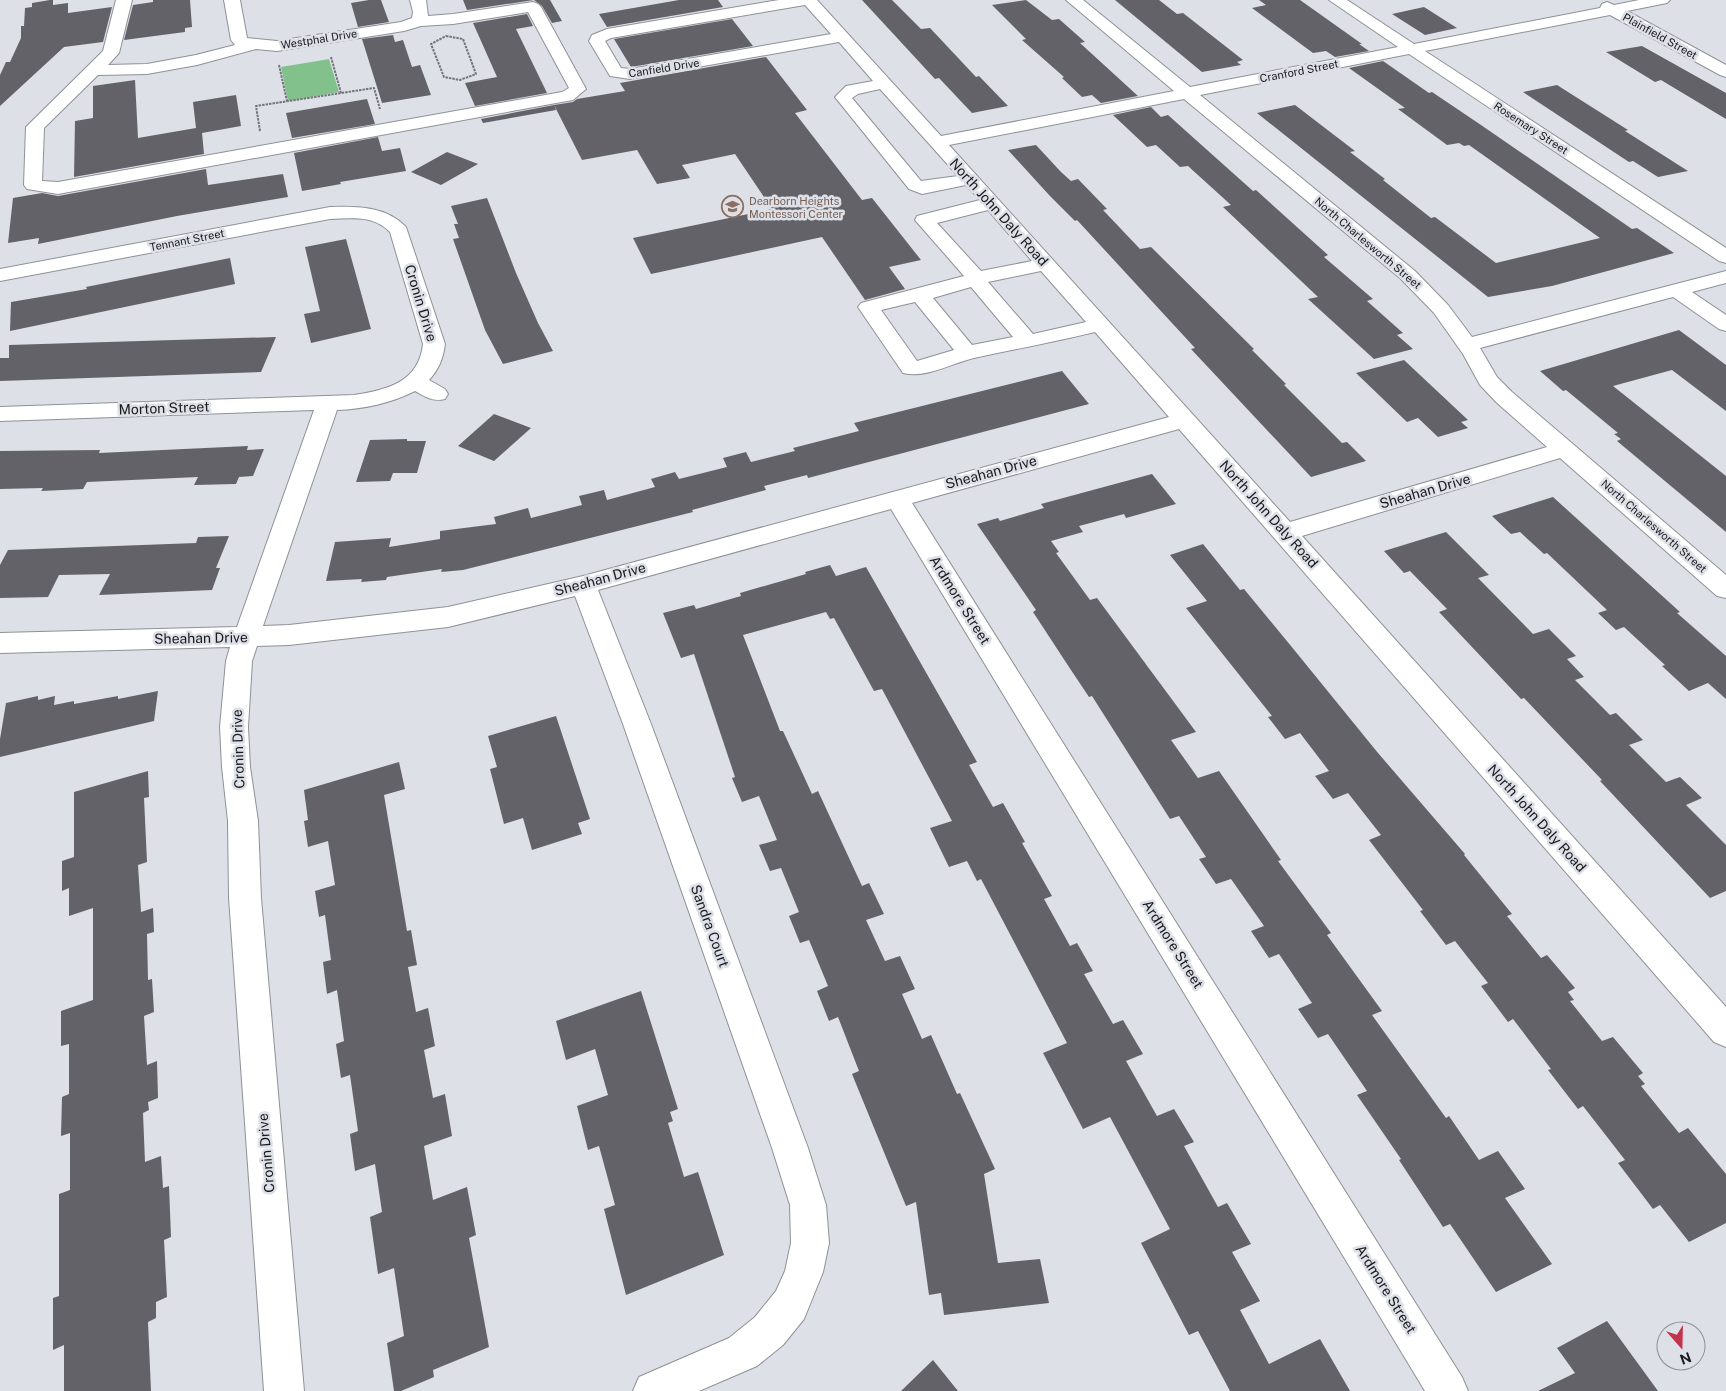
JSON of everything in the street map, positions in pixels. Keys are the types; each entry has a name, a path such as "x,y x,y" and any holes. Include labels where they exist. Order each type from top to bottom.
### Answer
{"street":[{"path":"94,70 111,53 124,0"},
{"name":"Westphal Drive","path":"94,70 35,127 33,185 58,188 567,96 578,89 533,6 452,19 419,21 404,26 278,46 243,43 239,40 232,0"},
{"path":"418,0 421,12 419,21"},
{"name":"North John Daly Road","path":"807,0 992,203 1726,1031"},
{"name":"Canfield Drive","path":"807,0 607,34 598,38 598,41 616,73 630,74 842,37"},
{"name":"North Charlesworth Street","path":"1074,0 1408,275 1442,309 1467,344 1488,380 1565,450 1726,589"},
{"name":"Rosemary Street","path":"1336,0 1726,257"},
{"name":"Plainfield Street","path":"1595,0 1726,72"},
{"name":"Cranford Street","path":"937,142 1662,0"},
{"path":"94,70 147,69 197,60 256,44"},
{"path":"884,83 852,90 843,97 915,185 922,188 970,179"},
{"path":"992,203 924,220 1028,340"},
{"name":"Tennant Street","path":"0,275 330,213 384,209"},
{"name":"Cronin Drive","path":"284,1391 245,898 242,821 236,768 234,728 239,661 328,403 370,400 400,390 415,381 431,364 435,354 434,344 399,231 389,221 384,209"},
{"path":"1046,264 869,305 868,307 911,368 921,367 967,353 1028,340 1038,340 1100,325"},
{"path":"1467,344 1726,276"},
{"path":"1676,290 1726,325"},
{"path":"920,294 967,353"},
{"path":"415,381 437,394"},
{"name":"Morton Street","path":"0,414 328,403"},
{"name":"Sheahan Drive","path":"0,643 289,635 448,618 583,585 1184,420"},
{"name":"Sheahan Drive","path":"1285,532 1565,450"},
{"name":"Ardmore Street","path":"897,498 1448,1391"},
{"name":"Sandra Court","path":"583,585 640,733 790,1148 808,1205 810,1243 804,1272 790,1305 769,1331 743,1352 653,1391"}],"path":[{"path":"446,36 463,39 476,74 456,80 444,77 431,44 446,36"},
{"path":"329,52 341,93"},
{"path":"278,60 287,102"},
{"path":"261,138 256,106 374,88 381,110"}],"green space":[{"path":"329,59 339,92 288,101 281,67"}],"building":[{"path":"53,0 53,5 68,3 68,13 112,7 103,42 64,47 0,106 0,75 6,62 10,62 21,38 21,26 24,26 25,8 32,7 32,3"},
{"path":"153,0 190,0 192,27 185,28 185,32 124,40 133,5 153,2"},
{"path":"381,0 389,22 358,27 351,3"},
{"path":"463,0 534,0 467,10"},
{"path":"534,0 550,0 562,21 552,23 542,6"},
{"path":"679,0 718,0 723,7 607,27 599,14"},
{"path":"862,0 892,0 921,29 930,28 976,77 979,76 1008,106 972,113 939,78 935,79"},
{"path":"1026,0 1052,20 1059,19 1085,42 1080,43 1138,96 1101,103 1092,95 1082,97 1062,78 1064,77 1022,40 1026,39 992,5"},
{"path":"1115,0 1159,0 1177,14 1183,13 1243,60 1237,62 1241,65 1202,72"},
{"path":"1259,0 1300,0 1369,51 1335,57 1326,51 1313,53 1252,8 1266,5"},
{"path":"1424,7 1457,28 1425,35 1392,14"},
{"path":"527,14 533,26 516,29 547,93 475,106 465,83 497,77 473,23"},
{"path":"732,19 753,46 631,67 614,39"},
{"path":"393,35 395,42 403,40 412,67 420,65 431,95 382,103 362,39"},
{"path":"1642,46 1726,93 1726,119 1661,80 1655,82 1606,52"},
{"path":"766,57 807,110 795,113 862,200 872,198 921,260 889,267 905,289 865,300 822,237 651,274 633,238 772,209 735,154 682,165 690,178 657,184 637,150 582,160 554,105 625,91 620,83"},
{"path":"1383,61 1429,93 1432,92 1481,125 1632,229 1637,228 1674,253 1552,286 1488,297 1257,113 1295,105 1355,151 1350,152 1431,218 1435,217 1496,263 1600,238 1469,145 1464,146 1459,143 1447,145 1398,109 1405,108 1349,68"},
{"path":"135,80 138,138 196,128 193,102 236,95 241,126 202,133 204,154 74,177 75,121 93,118 93,86"},
{"path":"1557,85 1688,171 1658,177 1633,161 1629,162 1523,92"},
{"path":"367,99 375,124 292,138 286,113"},
{"path":"554,105 556,110 483,123 481,119"},
{"path":"1151,107 1161,117 1168,115 1253,191 1256,190 1328,255 1324,257 1373,299 1367,301 1403,333 1397,335 1413,349 1374,359 1308,299 1318,297 1223,207 1231,205 1188,166 1180,167 1156,145 1147,147 1113,115"},
{"path":"378,137 382,151 400,148 406,171 340,182 341,184 302,191 294,153"},
{"path":"1036,145 1071,181 1078,179 1107,209 1103,210 1140,249 1151,247 1254,349 1252,350 1286,384 1284,385 1342,443 1347,442 1366,461 1311,477 1191,349 1195,348 1077,220 1075,221 1050,196 1008,150"},
{"path":"447,152 478,164 441,185 411,172"},
{"path":"206,169 208,185 283,174 288,197 177,216 38,244 39,238 8,243 13,198 42,193 58,196"},
{"path":"487,198 516,273 538,323 553,351 503,364 485,330 453,239 459,238 454,224 458,224 451,206"},
{"path":"346,239 371,329 311,343 304,314 320,311 305,247"},
{"path":"230,258 235,284 10,331 11,302 87,289 86,287"},
{"path":"1679,330 1726,365 1726,411 1672,370 1613,386 1726,476 1726,532 1617,441 1621,439 1614,434 1618,433 1540,371"},
{"path":"276,337 261,372 0,381 0,358 9,358 9,345"},
{"path":"1404,360 1468,420 1461,422 1468,428 1438,437 1418,418 1407,422 1356,373"},
{"path":"1062,371 1089,404 808,478 807,475 764,486 766,490 692,510 693,512 463,570 441,572 442,569 387,577 386,580 361,582 362,579 326,581 335,542 391,538 389,547 440,539 440,531 496,524 494,517 528,508 531,518 582,505 579,496 604,490 607,500 655,487 651,479 675,472 679,479 727,467 723,458 746,452 751,462 795,451 793,448 859,431 854,423"},
{"path":"494,414 531,428 494,461 458,446"},
{"path":"407,439 407,441 426,441 417,473 393,473 390,481 356,482 370,440"},
{"path":"248,446 247,450 264,449 253,476 239,477 236,484 194,485 198,477 87,482 83,489 41,491 43,488 0,489 0,451 100,450 99,453"},
{"path":"1152,474 1176,504 1126,518 1124,514 1079,526 1083,532 1051,541 1059,552 1056,553 1090,600 1097,598 1196,732 1171,740 1198,778 1219,771 1281,860 1278,861 1331,933 1327,935 1382,1011 1372,1015 1446,1118 1449,1116 1479,1160 1498,1151 1525,1189 1505,1198 1552,1264 1496,1292 1450,1224 1443,1227 1399,1160 1401,1159 1357,1095 1367,1091 1328,1034 1318,1038 1298,1009 1312,1003 1279,954 1269,958 1251,931 1264,926 1231,879 1216,884 1199,859 1206,857 1179,816 1170,819 1092,696 1089,697 1033,612 1036,610 977,524 998,518 1000,521 1044,508 1041,504"},
{"path":"1553,497 1726,656 1726,699 1708,683 1689,691 1662,666 1665,665 1624,627 1616,630 1598,613 1607,610 1547,553 1544,554 1520,532 1511,534 1492,516"},
{"path":"1446,532 1489,575 1478,578 1533,634 1549,629 1576,656 1567,659 1584,677 1575,680 1610,715 1616,713 1643,740 1629,745 1666,782 1680,777 1702,798 1686,805 1726,845 1726,891 1710,898 1600,781 1602,780 1524,698 1521,699 1439,612 1447,609 1410,571 1404,573 1384,551"},
{"path":"229,536 216,568 220,568 212,590 99,595 110,574 59,575 48,597 0,598 0,565 8,550 196,543 198,537"},
{"path":"1203,544 1240,590 1244,589 1378,753 1465,854 1512,914 1507,916 1541,958 1547,955 1575,988 1568,992 1574,1000 1570,1001 1602,1041 1613,1037 1643,1073 1638,1076 1645,1084 1641,1086 1679,1133 1688,1128 1726,1174 1726,1223 1689,1242 1660,1205 1653,1209 1618,1163 1625,1160 1583,1106 1578,1109 1548,1070 1551,1069 1513,1019 1508,1022 1481,986 1488,983 1455,941 1446,945 1420,911 1423,910 1369,840 1381,835 1348,793 1333,799 1315,776 1329,771 1300,733 1285,739 1268,717 1272,716 1186,608 1207,601 1170,555"},
{"path":"830,565 836,576 866,567 977,762 969,765 993,807 1003,803 1025,842 1022,843 1052,896 1044,899 1070,946 1077,943 1093,971 1084,974 1113,1024 1123,1020 1143,1054 1126,1061 1157,1116 1174,1109 1194,1142 1184,1146 1218,1207 1227,1203 1251,1244 1232,1252 1260,1301 1240,1310 1269,1364 1320,1339 1350,1391 1230,1391 1198,1331 1189,1335 1141,1243 1170,1229 1110,1117 1083,1129 1043,1053 1067,1043 981,879 977,881 967,861 949,867 930,828 952,821 882,689 874,691 834,618 830,619 826,612 743,635 780,731 783,731 812,794 818,791 862,886 869,883 884,914 866,920 885,961 900,956 915,989 902,994 922,1039 931,1035 957,1094 960,1093 995,1169 984,1174 998,1263 1040,1259 1049,1303 944,1315 941,1293 929,1295 916,1202 906,1206 852,1074 859,1071 838,1017 829,1021 817,991 828,986 809,940 800,943 789,916 799,912 781,868 770,871 759,845 777,840 759,796 742,802 732,778 735,777 694,654 681,658 663,613 694,605 696,609 741,596 740,593"},
{"path":"158,691 154,721 0,757 0,739 6,703 38,696 38,700 55,696 54,705 74,701 74,704 118,696 118,699"},
{"path":"556,716 590,819 578,823 582,834 532,850 523,818 504,824 490,769 497,767 488,736"},
{"path":"399,762 405,789 384,795 407,931 411,930 417,965 408,967 416,1012 428,1008 435,1046 424,1050 433,1098 445,1094 452,1136 424,1146 433,1200 467,1187 476,1235 469,1238 489,1347 433,1370 434,1377 401,1391 394,1391 387,1343 404,1336 394,1268 378,1274 370,1217 382,1212 375,1164 355,1171 350,1134 358,1131 350,1075 341,1078 336,1044 344,1041 337,990 327,994 323,962 331,960 325,915 319,917 315,891 335,885 328,841 308,847 304,821 308,820 304,790"},
{"path":"148,771 149,797 144,798 147,862 138,865 141,912 153,908 154,932 147,934 148,980 152,979 154,1012 144,1016 147,1065 157,1061 158,1098 148,1102 149,1110 143,1113 145,1162 161,1156 163,1188 169,1186 171,1237 164,1240 167,1297 156,1302 156,1318 148,1322 151,1391 64,1391 64,1345 53,1350 53,1298 59,1296 59,1194 70,1190 70,1133 61,1136 62,1097 69,1094 69,1044 61,1046 61,1011 93,1000 93,908 69,916 69,888 62,891 62,861 74,857 74,792"},
{"path":"641,991 678,1109 670,1112 673,1121 668,1123 684,1177 698,1172 724,1255 626,1295 604,1209 615,1205 599,1146 588,1150 577,1106 608,1095 595,1049 566,1060 556,1021"},
{"path":"1607,1321 1658,1391 1538,1391 1575,1373 1557,1348"},
{"path":"933,1360 958,1391 901,1391"}],"place":[{"name":"Dearborn Heights Montessori Center","path":"733,207"}]}
